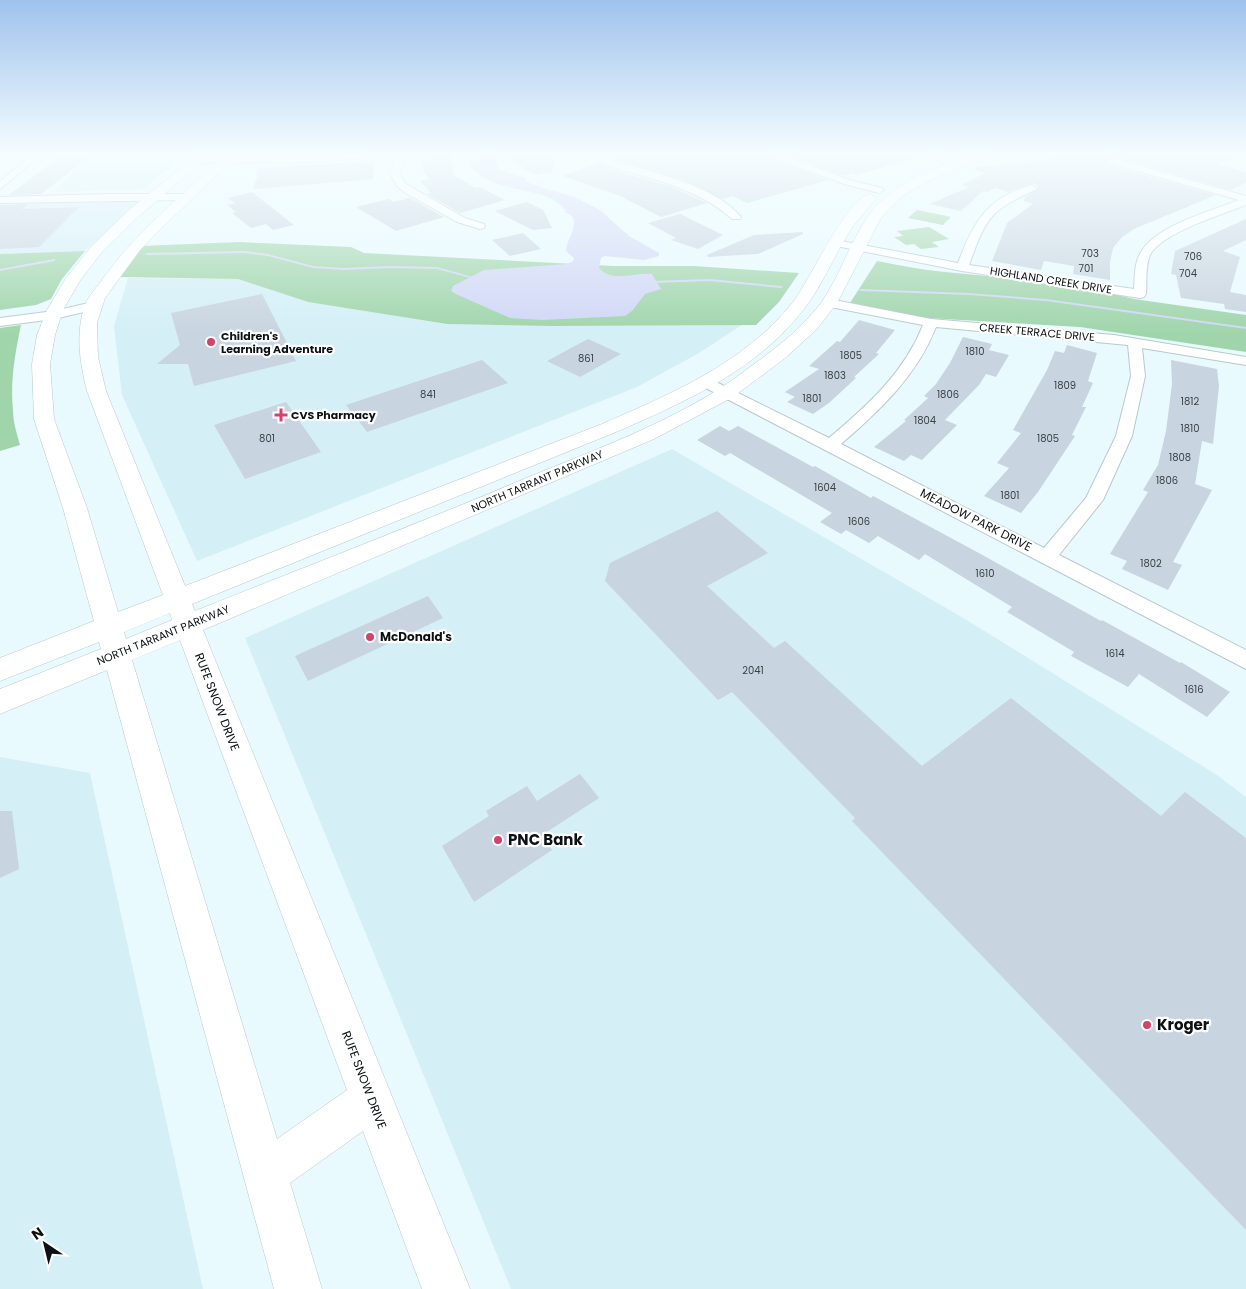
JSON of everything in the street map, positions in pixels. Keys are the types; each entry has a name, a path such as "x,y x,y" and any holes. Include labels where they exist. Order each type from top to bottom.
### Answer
{"main road":[{"path":"134,213 96,249 74,278 56,310 46,335 41,364 44,419 75,508 298,1289"},
{"name":"RUFE SNOW DRIVE","path":"168,213 134,248 93,306 88,332 88,353 100,403 446,1289"},
{"name":"NORTH TARRANT PARKWAY","path":"484,491 617,425 666,403 705,382 751,352 786,320 811,287 834,246 857,213"},
{"name":"NORTH TARRANT PARKWAY","path":"0,670 113,640 484,491 646,435 726,393 778,355 811,325 829,303 878,213"},
{"name":"NORTH TARRANT PARKWAY","path":"0,702 113,640"},
{"path":"266,1173 371,1099"}],"street":[{"path":"449,213 461,220 480,226"},
{"path":"733,213 736,216"},
{"path":"962,267 976,229 991,213"},
{"name":"HIGHLAND CREEK DRIVE","path":"834,246 940,268 962,267 1006,272 1140,294 1142,260 1151,245 1176,230 1215,213"},
{"name":"CREEK TERRACE DRIVE","path":"829,303 931,323 1060,333 1134,342 1246,360"},
{"path":"0,312 56,310 93,306"},
{"path":"0,322 56,310"},
{"path":"830,445 861,418 904,373 918,355 931,323"},
{"path":"1047,557 1094,500 1124,436 1138,376 1134,342"},
{"name":"MEADOW PARK DRIVE","path":"705,382 1246,660"}],"shaded area":[{"path":"10,213 128,213 85,251 0,254 0,218"},
{"path":"566,213 604,213 629,236 659,253 659,256 644,260 605,256 601,258 599,268 610,275 617,276 652,274 661,289 645,294 632,311 625,316 542,320 510,318 451,291 453,286 484,270 568,264 573,261 574,258 566,251 574,224 570,215"},
{"path":"128,278 238,279 308,302 447,324 551,326 742,325 699,353 637,387 197,561 122,395 114,326"},
{"path":"672,449 965,619 1217,775 1246,797 1246,1289 511,1289 245,638"},
{"path":"0,757 90,773 203,1289 0,1289"}],"green space":[{"path":"913,213 932,213 951,217 943,225 908,218"},
{"path":"929,227 949,239 932,242 939,247 921,249 914,244 906,245 894,237 903,236 897,231"},
{"path":"239,242 351,247 364,253 614,266 694,266 799,273 779,302 756,325 551,326 447,324 308,302 238,279 119,277 140,246"},
{"path":"85,251 62,279 51,299 36,305 0,310 0,254"},
{"path":"877,261 936,271 1064,285 1134,299 1246,315 1246,352 1080,327 927,318 850,303"},
{"path":"21,325 12,389 15,428 20,445 0,451 0,328"}],"building":[{"path":"0,213 73,213 39,247 0,249"},
{"path":"232,213 279,213 294,225 273,230 266,224 251,228"},
{"path":"366,213 437,213 444,217 396,231"},
{"path":"499,213 545,213 552,228 533,230"},
{"path":"653,213 674,213 661,217"},
{"path":"1020,213 1172,213 1136,228 1122,237 1113,248 1110,262 1110,280 1073,274 1074,266 1044,261 1041,270 992,261 1007,223"},
{"path":"680,214 723,235 698,249 671,240 676,238 648,223"},
{"path":"1246,219 1246,240 1223,251 1240,257 1230,292 1246,295 1246,312 1225,309 1224,304 1181,298 1176,275 1171,274 1175,251"},
{"path":"803,232 803,234 758,254 708,257 707,255 754,235"},
{"path":"523,233 541,249 510,256 492,240"},
{"name":"Children's Learning Adventure","path":"262,294 296,361 194,386 188,364 157,364 180,345 171,313"},
{"path":"859,320 895,330 876,353 879,354 829,403 813,414 787,402 795,397 785,392 819,369 809,366 837,341 840,342"},
{"path":"963,337 992,344 989,350 1009,355 996,377 986,374 979,385 945,420 957,425 922,460 911,455 904,461 874,447 906,421 904,420 928,398 924,396 936,384 950,363"},
{"path":"588,339 621,354 580,377 547,361"},
{"path":"1067,345 1097,353 1088,381 1093,383 1082,407 1086,407 1072,435 1075,436 1038,492 1021,513 984,496 1009,468 997,463 1021,433 1013,430 1047,370 1055,351 1064,353"},
{"path":"482,360 508,383 367,432 346,405"},
{"path":"1171,360 1217,369 1219,386 1213,444 1202,441 1195,484 1212,490 1173,562 1182,565 1168,590 1122,569 1127,561 1110,554 1148,492 1143,490 1158,465 1166,431 1172,384"},
{"name":"CVS Pharmacy","path":"286,402 321,452 245,479 214,425"},
{"path":"720,426 729,431 738,426 871,498 873,496 1101,621 1181,662 1230,692 1207,717 1139,674 1128,687 1071,656 1074,652 1007,612 1012,607 925,554 919,560 878,536 869,543 846,530 841,534 820,522 832,513 730,453 725,456 697,440"},
{"name":"Kroger","path":"717,511 768,553 707,586 774,648 785,641 922,766 1011,698 1161,816 1185,792 1246,838 1246,1230 852,821 855,818 732,692 718,700 605,581 610,563"},
{"name":"McDonald's","path":"428,596 443,618 308,681 295,656"},
{"name":"PNC Bank","path":"580,774 599,798 542,835 552,850 474,902 442,846 489,816 486,811 527,786 537,801"},
{"path":"0,811 12,811 19,869 0,878"}],"waterway":[{"path":"147,254 244,252 268,255 313,267 344,269 390,267 437,268 478,279"},
{"path":"0,270 54,260"},
{"path":"650,282 710,280 781,287"},
{"path":"861,290 969,294 1046,300 1246,328"}],"place":[{"name":"Children's Learning Adventure","path":"211,342"},
{"name":"CVS Pharmacy","path":"281,415"},
{"name":"McDonald's","path":"370,637"},
{"name":"PNC Bank","path":"498,840"},
{"name":"Kroger","path":"1147,1025"}]}
